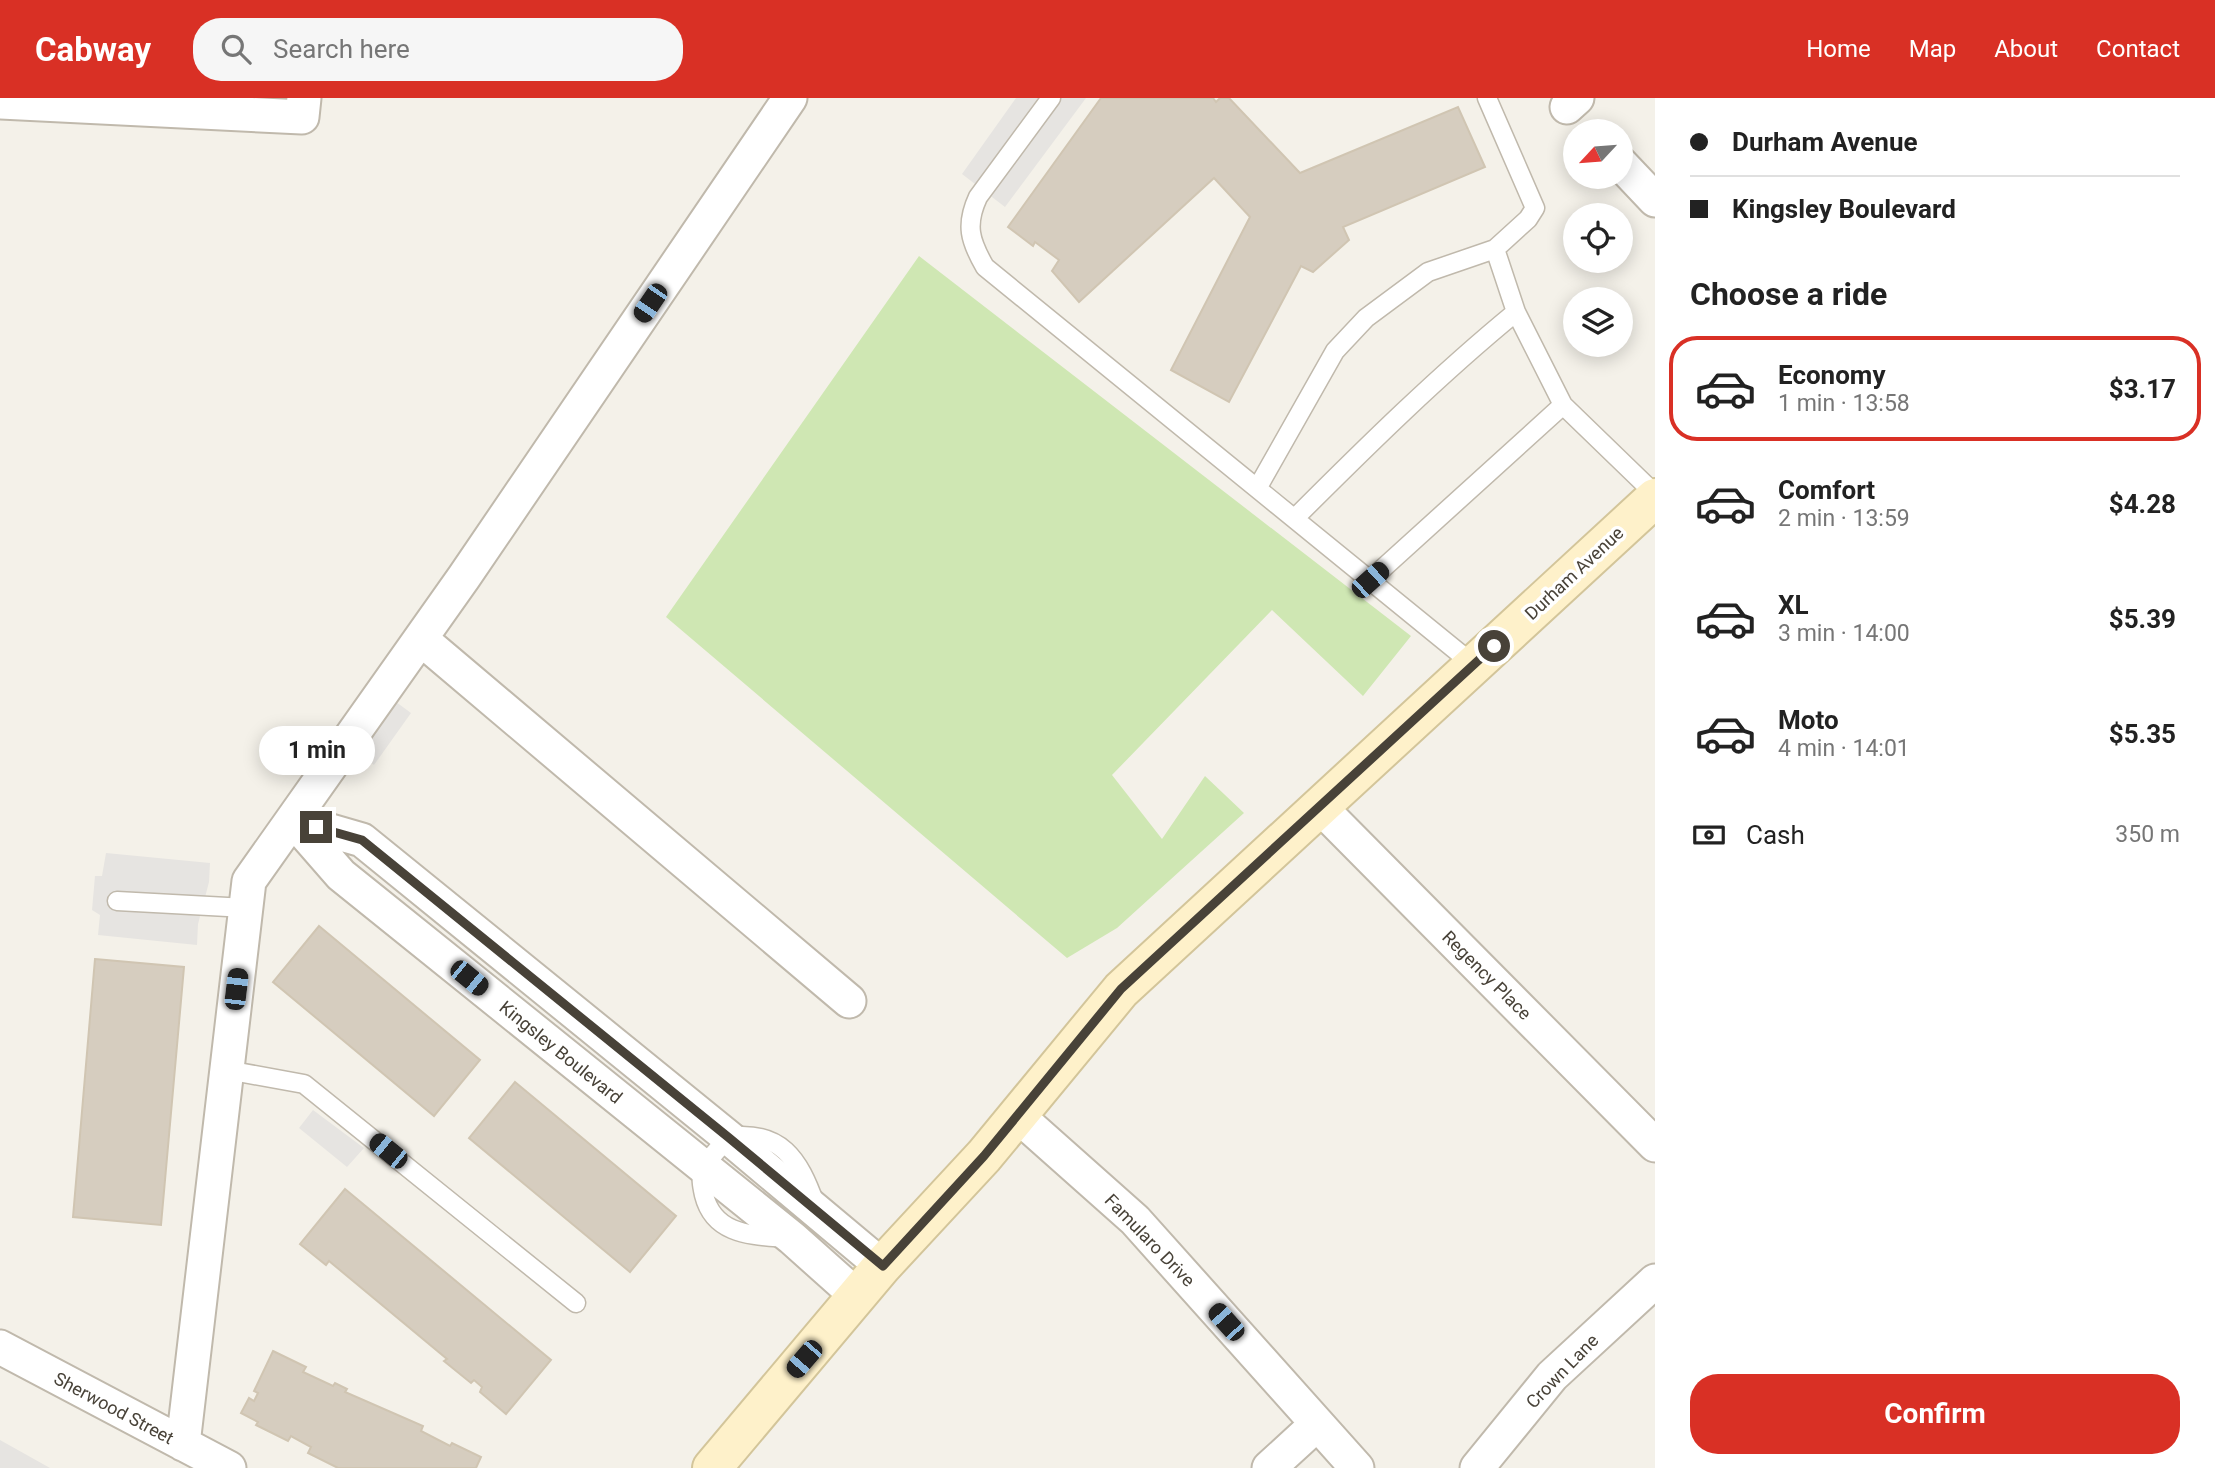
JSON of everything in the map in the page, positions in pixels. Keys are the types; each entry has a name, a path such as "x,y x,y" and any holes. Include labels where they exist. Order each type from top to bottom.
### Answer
{"main road":[{"name":"Durham Avenue","path":"712,1468 883,1266 984,1156 1121,989 1655,496"}],"street":[{"path":"0,102 302,117 304,98"},
{"path":"183,1444 249,881 421,639 790,98"},
{"path":"1633,177 1655,200"},
{"path":"421,639 849,1002"},
{"name":"Regency Place","path":"1320,806 1655,1145"},
{"path":"293,820 362,840 883,1266"},
{"name":"Kingsley Boulevard","path":"293,820 341,875 792,1238 858,1297"},
{"name":"Famularo Drive","path":"1018,1116 1135,1220 1357,1468"},
{"name":"Crown Lane","path":"1477,1468 1552,1376 1655,1281"},
{"name":"Sherwood Street","path":"0,1347 229,1468"},
{"path":"1269,1468 1317,1424"}],"lane":[{"path":"1051,98 978,197 970,214 973,247 985,267 1474,664"},
{"path":"1258,487 1335,351 1366,318 1428,272 1495,249 1528,219 1535,208 1487,98"},
{"path":"1495,249 1517,312 1563,405 1655,496"},
{"path":"1295,518 1472,348 1517,312"},
{"path":"1370,580 1563,405"},
{"path":"117,901 246,908"},
{"path":"227,1070 304,1084 576,1303"},
{"path":"704,1168 728,1137"}],"green space":[{"path":"919,256 1411,636 1363,696 1272,610 1112,775 1162,839 1205,776 1244,813 1117,928 1067,958 666,617"}],"shaded area":[{"path":"1016,98 1086,98 1005,207 962,174"},
{"path":"392,699 411,713 374,765 354,750"},
{"path":"106,853 210,863 209,882 198,924 197,945 98,935 100,915 92,910 95,876 102,876"},
{"path":"313,1110 364,1148 347,1167 299,1128"},
{"path":"0,1440 50,1468 0,1468"}],"building":[{"path":"1101,98 1213,98 1216,102 1220,98 1229,98 1300,173 1458,107 1485,167 1343,227 1349,240 1313,272 1301,266 1229,402 1171,370 1250,217 1214,178 1079,302 1052,271 1059,260 1035,242 1033,246 1008,227"},
{"path":"319,926 480,1060 434,1116 273,982"},
{"path":"95,959 184,967 161,1225 73,1217"},
{"path":"515,1082 676,1216 630,1272 469,1138"},
{"path":"345,1189 551,1360 506,1414 480,1392 482,1387 474,1380 471,1383 444,1361 447,1359 329,1261 326,1265 300,1244"},
{"path":"273,1351 306,1367 303,1372 333,1386 335,1383 347,1389 345,1392 423,1426 421,1431 450,1446 452,1443 481,1457 476,1468 338,1468 308,1453 311,1447 291,1436 288,1441 256,1425 258,1422 241,1413 249,1398 254,1401 258,1393 254,1391"}],"route":[{"path":"316,827 362,840 883,1266 984,1156 1121,989 1494,646"}]}
